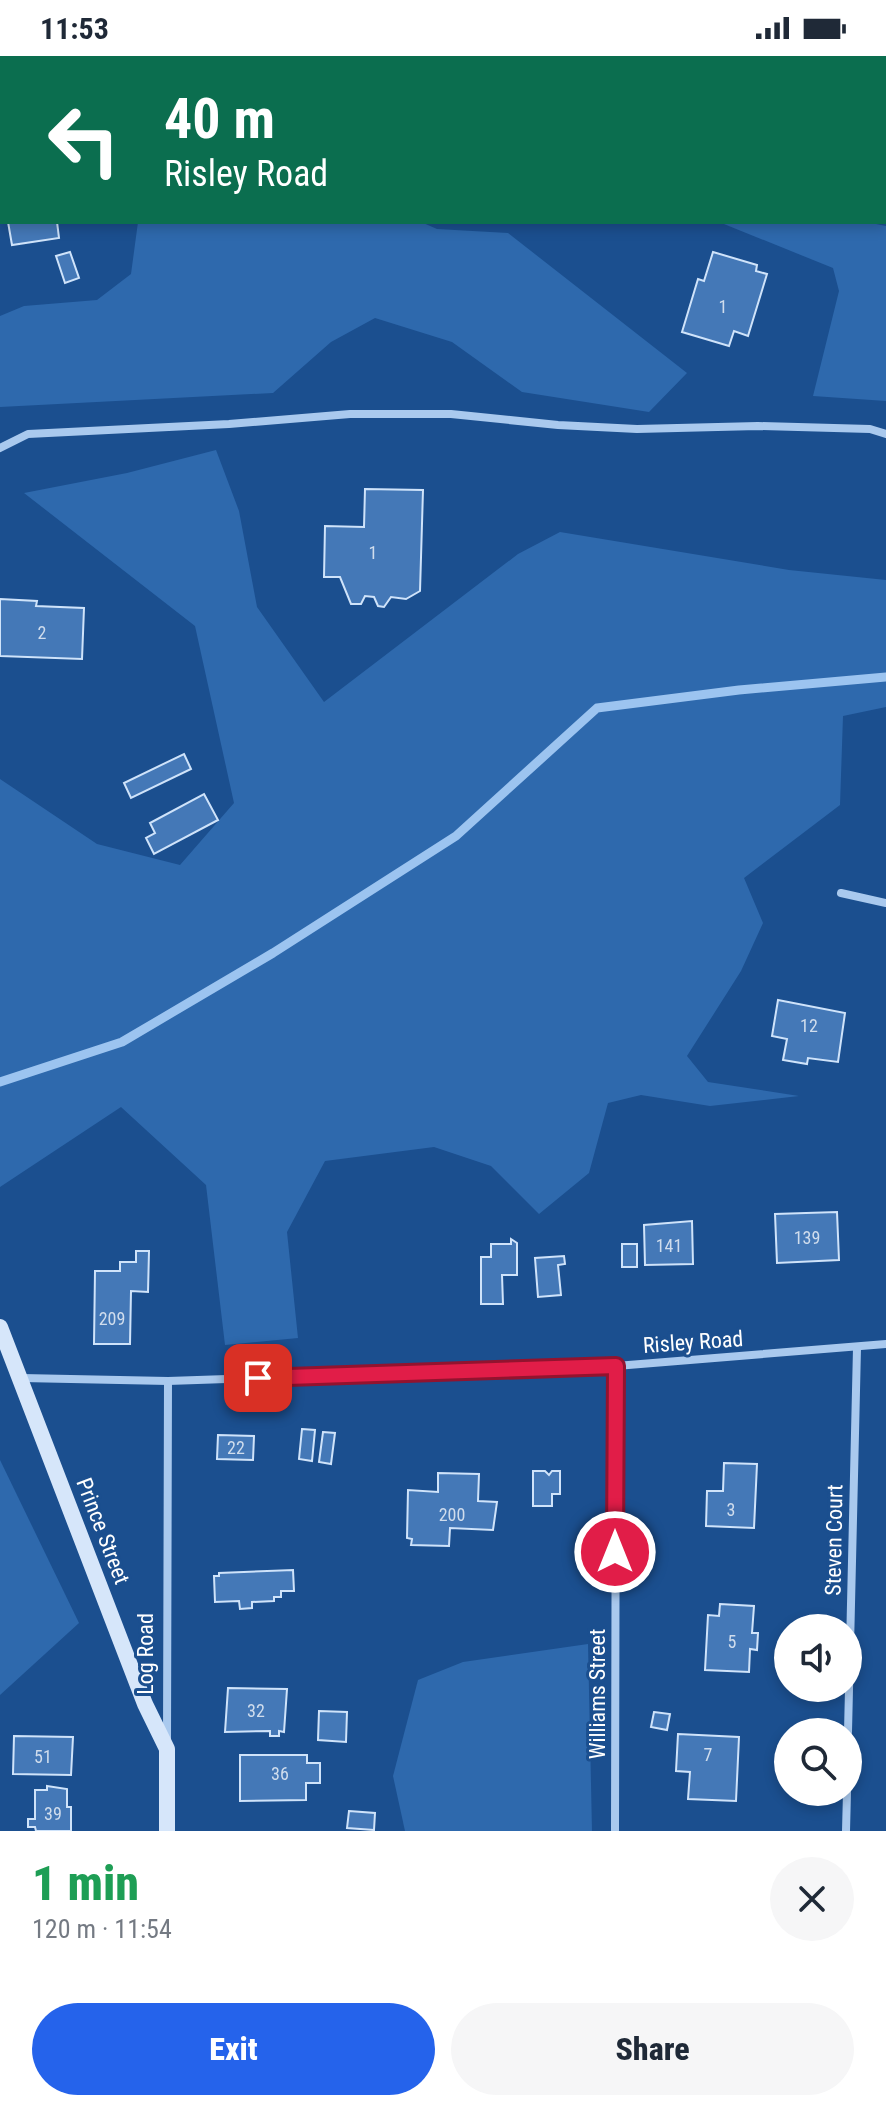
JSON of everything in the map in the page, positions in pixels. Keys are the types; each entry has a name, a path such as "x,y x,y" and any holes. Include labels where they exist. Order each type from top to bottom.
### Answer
{"street":[{"path":"0,448 28,434 229,424 350,414 451,414 637,429 758,426 870,429 886,434"},
{"path":"841,893 886,903"},
{"name":"Prince Street","path":"0,1327 145,1704 167,1749"},
{"name":"Risley Road","path":"22,1378 168,1381 616,1366 886,1344"},
{"name":"Steven Court","path":"848,1718 857,1348"},
{"name":"Williams Street","path":"615,1831 616,1366"},
{"name":"Log Road","path":"167,1831 168,1381"},
{"path":"846,1831 847,1806"}],"shaded area":[{"path":"138,224 426,224 437,229 508,233 687,373 649,412 522,392 452,342 375,318 331,342 273,393 0,407 0,316 24,306 97,300 131,274"},
{"path":"724,224 886,226 886,401 813,396 839,291 833,268"},
{"path":"216,450 239,511 257,607 324,702 518,554 560,532 789,570 886,580 886,707 843,716 840,805 744,878 763,923 741,971 687,1056 708,1082 799,1096 710,1106 641,1095 608,1103 589,1173 539,1214 491,1166 434,1147 325,1161 287,1232 298,1338 225,1345 206,1185 121,1107 0,1187 0,779 97,844 180,865 234,803 195,626 24,493 127,473"},
{"path":"0,1460 79,1623 0,1695"},
{"path":"588,1644 592,1831 405,1831 393,1776 418,1680 463,1662"}],"building":[{"path":"8,224 57,224 59,238 12,245"},
{"path":"70,252 79,278 65,283 56,256"},
{"path":"713,252 757,265 756,271 767,274 748,336 734,331 729,346 682,332 698,279 704,281"},
{"path":"365,489 423,490 420,591 406,599 391,597 384,607 378,606 374,597 365,596 361,604 351,604 340,577 324,577 325,526 364,527"},
{"path":"0,599 37,601 36,606 84,608 82,659 0,656"},
{"path":"184,754 191,769 131,798 124,783"},
{"path":"204,794 218,820 154,854 146,838 155,833 150,823"},
{"path":"778,1000 845,1013 838,1062 808,1058 807,1064 783,1060 787,1039 772,1036"},
{"path":"837,1212 839,1260 777,1263 775,1214"},
{"path":"692,1221 693,1264 645,1265 644,1225"},
{"path":"511,1239 517,1243 517,1275 502,1275 503,1304 481,1304 481,1257 491,1257 491,1244 511,1244"},
{"path":"622,1244 637,1244 637,1267 622,1267"},
{"path":"136,1251 149,1251 148,1292 131,1291 130,1344 94,1344 95,1271 120,1271 120,1262 136,1262"},
{"path":"564,1256 565,1264 558,1265 561,1295 538,1297 535,1258"},
{"path":"302,1429 315,1430 312,1461 299,1459"},
{"path":"323,1432 335,1433 331,1464 319,1462"},
{"path":"218,1435 254,1436 253,1460 217,1459"},
{"path":"724,1463 757,1464 754,1528 706,1526 707,1491 723,1491"},
{"path":"533,1471 545,1471 549,1475 552,1471 560,1471 560,1494 552,1494 552,1506 533,1506"},
{"path":"438,1473 479,1474 478,1501 497,1502 493,1530 450,1528 449,1546 411,1545 412,1539 407,1538 408,1490 438,1492"},
{"path":"623,1545 652,1546 652,1559 623,1557"},
{"path":"293,1570 294,1591 281,1591 281,1597 274,1597 274,1601 252,1602 252,1608 240,1609 239,1601 215,1602 214,1576 219,1576 219,1573"},
{"path":"720,1604 754,1606 752,1633 758,1633 757,1650 750,1649 749,1672 705,1670 708,1615 719,1616"},
{"path":"228,1688 287,1689 284,1732 279,1731 279,1736 270,1736 270,1731 225,1732"},
{"path":"319,1711 347,1712 346,1742 318,1740"},
{"path":"654,1712 670,1714 667,1730 651,1727"},
{"path":"678,1734 739,1737 736,1801 688,1799 690,1772 676,1771"},
{"path":"14,1736 73,1737 71,1775 13,1774"},
{"path":"240,1755 307,1755 307,1763 320,1763 320,1783 306,1783 306,1800 240,1801"},
{"path":"47,1786 67,1789 71,1831 36,1831 35,1827 28,1827 28,1819 35,1819 35,1790 47,1790"},
{"path":"349,1811 375,1813 374,1830 347,1828"}],"waterway":[{"path":"0,1082 122,1042 273,953 456,836 597,708 739,690 886,677"}],"route":[{"path":"258,1378 616,1366 615,1552"}]}
